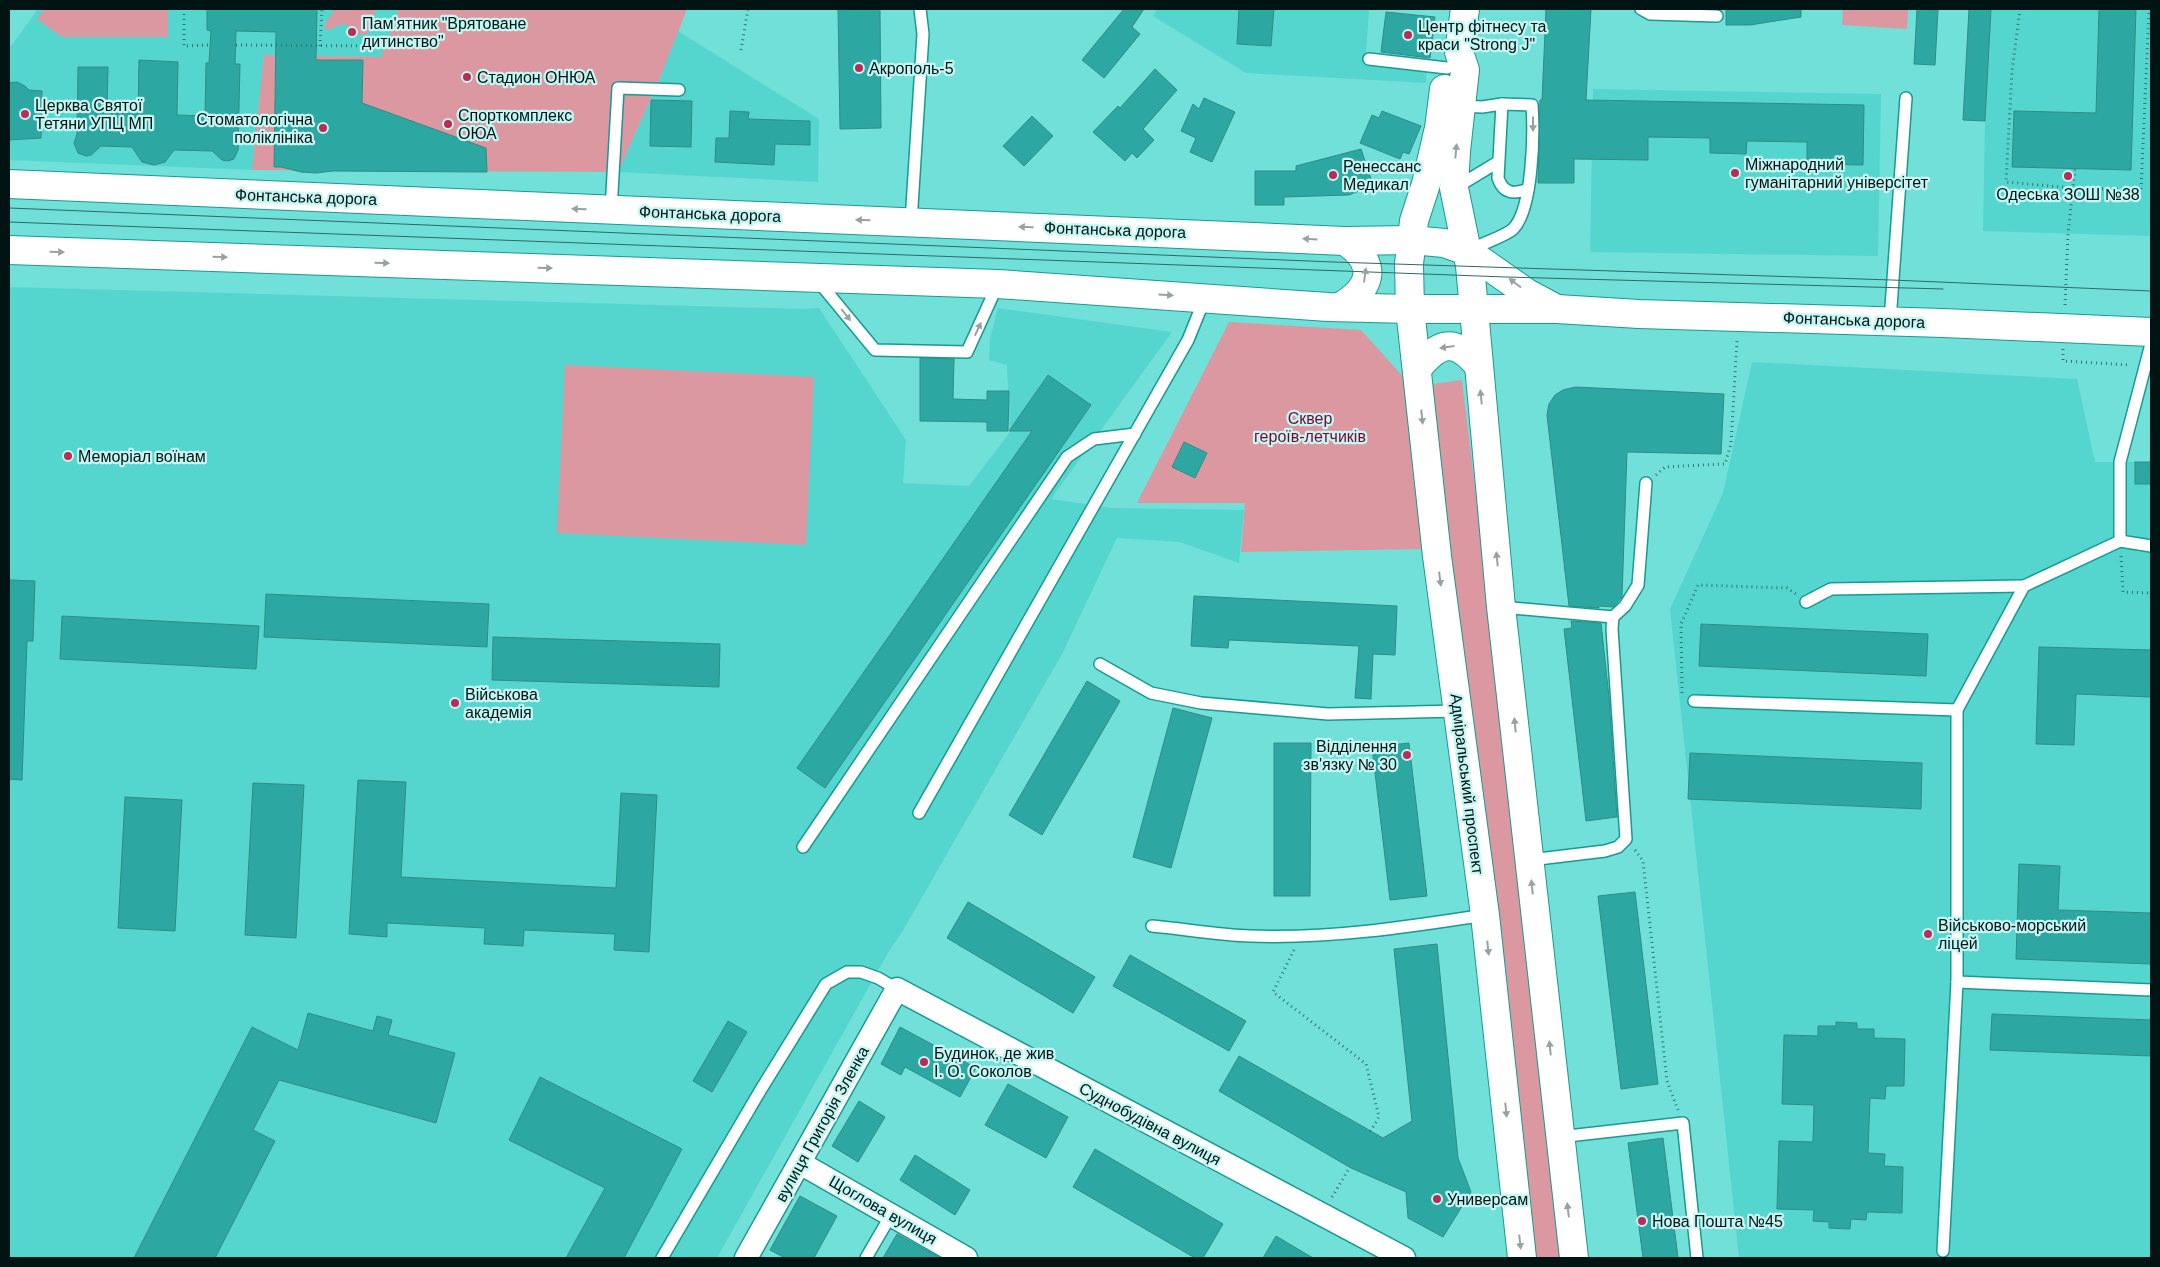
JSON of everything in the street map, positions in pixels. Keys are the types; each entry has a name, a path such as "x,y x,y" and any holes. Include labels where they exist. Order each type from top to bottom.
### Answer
{"main road":[{"name":"Адміральський проспект","path":"1465,9 1426,184 1414,221 1409,264 1410,309 1438,556 1485,915 1522,1258"},
{"path":"1454,60 1466,70 1454,188 1467,251 1474,310 1501,607 1574,1258"},
{"name":"Фонтанська дорога","path":"9,184 1345,241 1412,240 1444,243 1467,251 1527,292 1557,309"},
{"path":"1340,307 1354,298 1360,290 1367,271 1366,263 1359,251 1345,241"},
{"path":"9,250 998,284 1340,307 1410,309"},
{"name":"Фонтанська дорога","path":"1410,309 1557,309 1639,314 1890,321 2151,332"},
{"path":"1417,369 1428,355 1442,346 1455,346 1467,352 1478,365"}],"street":[{"name":"вулиця Григорія Зленка","path":"746,1258 897,989"},
{"name":"Суднобудівна вулиця","path":"897,989 1404,1258"},
{"name":"Щоглова вулиця","path":"800,1163 966,1258"}],"lane":[{"path":"912,222 923,34 920,9"},
{"path":"1641,9 1650,14 1717,16"},
{"path":"1369,59 1454,60"},
{"path":"611,210 618,88 679,90"},
{"path":"1890,321 1906,98"},
{"path":"1502,104 1498,178 1501,187 1507,191 1517,194 1528,189"},
{"path":"1461,106 1532,105 1533,122 1528,189 1524,208 1513,229 1467,251"},
{"path":"1454,188 1498,162"},
{"path":"815,278 875,350 915,352 967,352 998,284"},
{"path":"918,813 1188,340 1205,298"},
{"path":"2120,541 2120,462 2151,344"},
{"path":"803,847 1067,457 1094,439 1135,434"},
{"path":"1530,860 1605,851 1618,847 1626,839 1612,629 1613,617 1625,606 1638,585 1646,483"},
{"path":"1806,602 1831,589 2024,586 2120,541 2151,546"},
{"path":"1943,1251 1957,982 1957,710 2024,586"},
{"path":"1501,607 1613,617"},
{"path":"1100,664 1151,693 1201,703 1328,714 1458,711"},
{"path":"1694,701 1957,710"},
{"path":"1152,926 1249,936 1302,936 1428,924 1485,915"},
{"path":"662,1258 760,1091 826,984 847,972 861,972 878,978 897,989"},
{"path":"1957,982 2151,990"},
{"path":"1559,1137 1683,1123 1697,1258"},
{"path":"866,1258 891,1215"}],"path":[{"path":"184,9 184,46 210,46"},
{"path":"320,46 322,9"},
{"path":"741,50 748,9"},
{"path":"2020,9 2012,71 2006,182 2073,188 2141,190 2150,9"},
{"path":"236,46 379,46"},
{"path":"2076,169 2068,234 2063,361 2146,366"},
{"path":"1646,483 1666,467 1725,464 1731,444 1739,317"},
{"path":"2120,541 2123,592 2151,594"},
{"path":"1694,701 1682,693 1681,624 1698,585 1788,588 1806,602"},
{"path":"1626,839 1643,860 1667,1081 1683,1123"},
{"path":"1302,936 1273,992 1366,1064 1379,1117 1370,1132"},
{"path":"1322,1214 1350,1167"}],"shaded area":[{"path":"38,9 399,9 382,57 264,55 252,170 9,160 9,49"},
{"path":"1157,9 1369,9 1366,55 1427,60 1426,83 1246,73 1153,16"},
{"name":"Одеська ЗОШ №38","path":"1991,9 2151,9 2151,236 1983,231 1985,121"},
{"path":"678,31 819,119 818,182 618,172 660,78"},
{"name":"Міжнародний гуманітарний універсітет","path":"1593,89 1881,94 1878,256 1590,252"},
{"name":"Військова академія","path":"9,287 819,308 906,440 903,483 969,486 1010,432 1007,365 989,360 990,338 998,308 1172,332 1051,499 1112,508 1244,510 1239,563 1180,542 1117,538 1062,654 902,932 889,951 717,1258 9,1258"},
{"name":"Військово-морський ліцей","path":"1752,362 2077,379 2095,462 2151,462 2151,1258 1739,1258 1670,609 1723,493"}],"green space":[{"path":"44,9 168,9 168,37 62,37 37,19"},
{"path":"335,9 376,9 367,35 356,34 355,29 342,24 328,30 325,29 325,24"},
{"name":"Спорткомплекс ОЮА","path":"399,9 687,9 660,78 618,172 252,170 264,55 381,57"},
{"path":"1843,9 1908,9 1907,29 1842,25"},
{"name":"Сквер героїв-летчиків","path":"1229,322 1361,330 1407,381 1423,549 1241,552 1245,503 1137,503"},
{"path":"565,365 814,377 806,545 557,533"},
{"path":"1462,380 1568,1258 1532,1258 1426,385"}],"building":[{"path":"207,9 317,9 316,60 363,60 362,103 486,148 487,172 333,171 316,173 274,167 276,32 236,31 235,64 240,64 238,150 234,159 222,160 212,151 174,150 165,162 154,165 142,162 132,147 101,146 91,155 86,156 78,153 74,143 77,134 78,67 108,67 107,113 138,114 139,60 178,62 177,115 205,116 206,63 209,63 211,31 207,30"},
{"name":"Акрополь-5","path":"838,9 880,9 881,128 840,129"},
{"path":"1124,9 1144,9 1132,27 1140,34 1104,78 1082,60"},
{"path":"1239,9 1274,9 1271,46 1237,44"},
{"path":"1546,9 1591,9 1586,100 1864,105 1863,165 1807,164 1807,142 1747,141 1746,154 1710,153 1710,138 1648,137 1648,160 1574,159 1574,183 1538,183 1540,100 1542,100"},
{"path":"1726,9 1801,9 1801,17 1750,25 1726,25"},
{"path":"1917,9 1938,10 1935,65 1914,64"},
{"path":"1969,9 1991,9 1985,121 1963,120"},
{"path":"2099,9 2136,9 2131,170 2012,167 2014,111 2096,113"},
{"name":"Центр фітнесу та краси \"Strong J\"","path":"1386,12 1435,17 1430,58 1381,52"},
{"path":"1155,69 1177,90 1143,129 1154,140 1137,158 1132,153 1125,161 1093,132 1118,106 1120,108"},
{"name":"Церква Святої Тетяни УПЦ МП","path":"17,82 29,90 42,91 41,138 9,140 9,83"},
{"path":"1204,98 1235,112 1212,162 1190,152 1196,138 1181,131 1193,104 1199,109"},
{"path":"651,100 692,101 691,147 650,146"},
{"path":"730,111 749,112 748,119 810,121 810,145 775,144 774,165 715,162 716,138 729,138"},
{"path":"1382,111 1421,126 1409,154 1403,152 1400,159 1360,143 1372,115 1379,118"},
{"path":"1032,116 1053,136 1024,166 1003,146"},
{"name":"Ренессанс Медикал","path":"1361,149 1373,185 1349,195 1284,197 1284,205 1255,205 1255,171 1296,171 1296,166"},
{"path":"920,358 954,359 953,399 987,400 987,391 1009,391 1008,431 987,431 987,422 920,421"},
{"path":"1048,375 1091,405 825,788 797,768 1032,431 1009,431"},
{"path":"1575,387 1724,394 1721,454 1627,452 1622,597 1613,607 1569,606 1547,415 1549,404 1555,395 1563,390"},
{"path":"1184,442 1207,453 1195,478 1172,467"},
{"path":"2135,462 2151,462 2151,484 2135,484"},
{"path":"9,580 35,581 33,641 27,641 22,780 9,779"},
{"path":"266,594 489,604 487,647 264,637"},
{"path":"1194,596 1397,606 1395,655 1373,654 1371,699 1355,698 1359,646 1229,640 1228,648 1191,646"},
{"path":"62,616 259,626 256,669 60,659"},
{"path":"1571,621 1601,623 1609,697 1617,817 1586,821 1564,629 1572,628"},
{"path":"1701,624 1928,634 1926,676 1699,666"},
{"path":"493,637 720,644 719,687 492,680"},
{"path":"2039,647 2151,650 2151,697 2076,694 2074,745 2036,744"},
{"path":"1087,681 1120,701 1042,835 1009,815"},
{"path":"1173,708 1212,718 1171,868 1133,857"},
{"path":"1274,743 1311,743 1310,896 1274,896"},
{"path":"1409,743 1427,896 1390,900 1372,747"},
{"path":"1690,753 1922,763 1921,809 1688,799"},
{"path":"358,780 406,782 401,877 616,888 621,793 657,795 649,952 614,950 615,934 524,930 523,946 484,944 485,928 387,923 387,937 349,934"},
{"path":"253,783 304,785 296,938 245,935"},
{"path":"125,797 182,800 175,931 118,928"},
{"path":"2019,864 2060,866 2058,910 2151,913 2151,964 2016,959"},
{"path":"1635,892 1658,1084 1621,1089 1598,896"},
{"path":"968,902 1095,977 1073,1013 947,938"},
{"path":"1437,944 1458,1158 1471,1192 1443,1237 1408,1218 1406,1192 1351,1168 1219,1091 1239,1056 1383,1138 1412,1121 1394,949"},
{"path":"1130,955 1246,1021 1229,1051 1113,986"},
{"path":"308,1013 373,1031 377,1016 392,1020 388,1035 455,1053 436,1123 279,1080 253,1130 275,1141 215,1258 134,1258 252,1027 298,1050"},
{"path":"1992,1014 2151,1020 2151,1056 1990,1050"},
{"path":"728,1021 747,1032 712,1092 693,1081"},
{"path":"1836,1022 1857,1023 1857,1029 1874,1029 1874,1038 1905,1039 1904,1086 1886,1086 1885,1099 1870,1098 1868,1153 1885,1154 1884,1166 1903,1167 1902,1213 1867,1212 1866,1220 1851,1219 1850,1229 1829,1228 1829,1222 1813,1221 1814,1210 1777,1209 1779,1141 1813,1142 1814,1105 1782,1104 1784,1035 1818,1036 1818,1026 1836,1026"},
{"name":"Будинок, де жив І. О. Соколов","path":"900,1027 976,1068 960,1097 905,1067 901,1075 881,1064"},
{"path":"540,1077 682,1149 624,1258 566,1258 605,1188 509,1140"},
{"path":"1008,1084 1068,1117 1046,1158 985,1125"},
{"path":"859,1101 885,1117 858,1162 832,1146"},
{"path":"1663,1138 1678,1258 1643,1258 1628,1143"},
{"path":"1095,1149 1223,1224 1203,1258 1195,1258 1073,1187"},
{"path":"915,1155 970,1190 955,1215 900,1180"},
{"path":"800,1196 837,1216 814,1258 785,1258 770,1250"},
{"path":"897,1234 940,1258 883,1258"},
{"path":"1276,1236 1313,1258 1263,1258"}],"tram line":[{"path":"9,208 1333,262 1892,280 2151,291"},
{"path":"9,222 1506,277 1943,289"}],"place":[{"name":"Пам'ятник \"Врятоване дитинство\"","path":"352,32"},
{"name":"Центр фітнесу та краси \"Strong J\"","path":"1408,35"},
{"name":"Акрополь-5","path":"859,68"},
{"name":"Стадион ОНЮА","path":"467,77"},
{"name":"Церква Святої Тетяни УПЦ МП","path":"25,114"},
{"name":"Спорткомплекс ОЮА","path":"448,124"},
{"name":"Стоматологічна поліклініка","path":"323,128"},
{"name":"Міжнародний гуманітарний універсітет","path":"1735,173"},
{"name":"Ренессанс Медикал","path":"1333,175"},
{"name":"Одеська ЗОШ №38","path":"2068,176"},
{"name":"Меморіал воїнам","path":"68,456"},
{"name":"Військова академія","path":"455,703"},
{"name":"Відділення зв'язку № 30","path":"1407,755"},
{"name":"Військово-морський ліцей","path":"1928,934"},
{"name":"Будинок, де жив І. О. Соколов","path":"924,1062"},
{"name":"Универсам","path":"1437,1199"},
{"name":"Нова Пошта №45","path":"1642,1221"}]}
